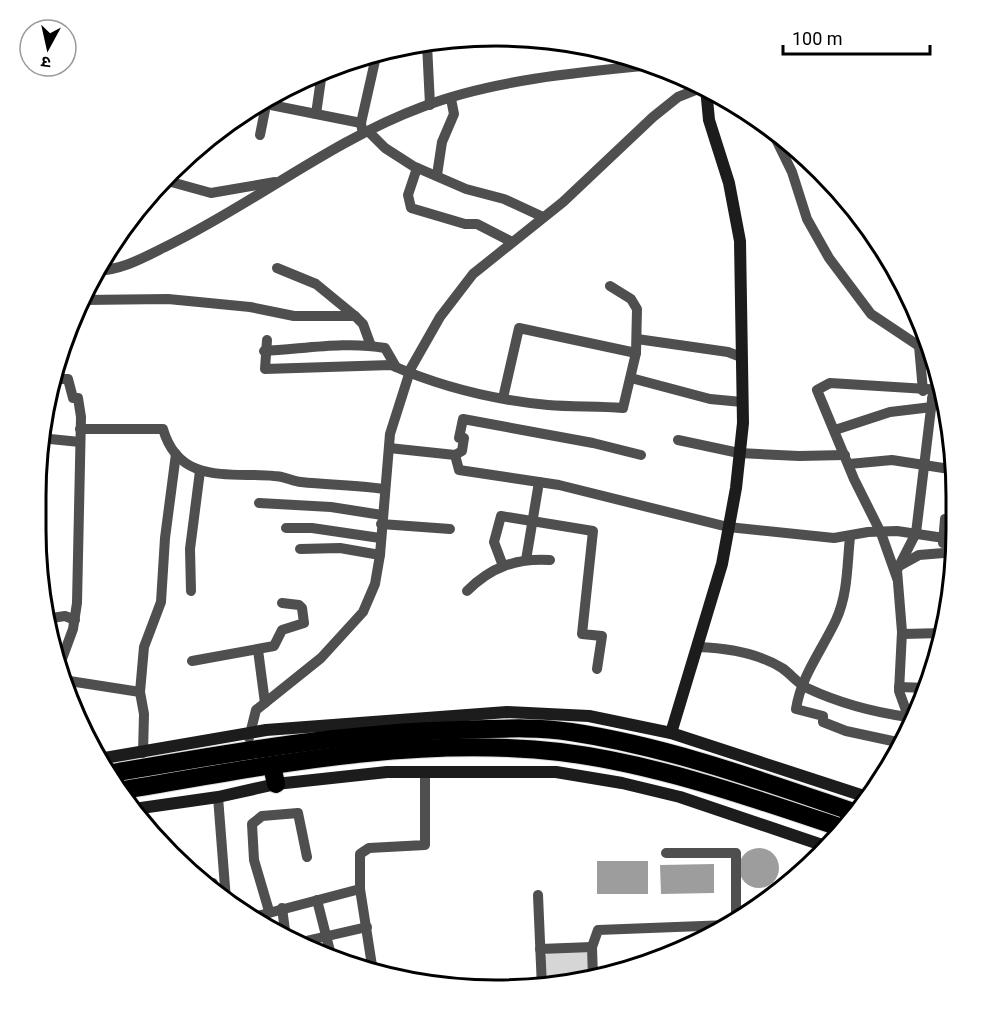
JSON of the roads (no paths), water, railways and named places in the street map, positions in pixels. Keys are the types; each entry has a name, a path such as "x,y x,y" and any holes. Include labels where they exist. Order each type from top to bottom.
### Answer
{"highway":[{"path":"117,772 250,742 314,740 399,732 508,728 570,732 715,765 849,810"},
{"path":"128,789 272,766 401,750 483,749 559,752 659,771 836,826"},
{"path":"272,766 276,784"}],"street":[{"path":"427,52 430,105"},
{"path":"373,64 361,123 366,133 417,168 466,189 504,199 543,218"},
{"path":"107,271 116,271 206,226 366,133 430,105 573,73 631,67"},
{"path":"316,114 320,83"},
{"path":"250,742 256,710 321,658 363,612 375,584 380,555 381,519 390,434 410,373 440,317 473,274 543,218 678,97 693,92"},
{"path":"670,733 713,597 728,527 739,453 742,402 740,242 729,183 709,120 706,98"},
{"path":"437,176 442,142 454,114 451,99"},
{"path":"276,105 361,123"},
{"path":"260,135 263,112"},
{"path":"780,147 792,172 807,219 829,258 871,314 920,346 933,396 915,535 899,566 897,579 902,634 899,687 907,714"},
{"path":"417,168 408,195 411,208 465,224 477,224 512,243"},
{"path":"174,183 211,193 286,179"},
{"path":"276,268 315,284 355,316 363,324 371,346"},
{"path":"396,367 385,348 266,346 265,369 391,365 410,373 503,398 548,405 622,408 636,353 637,309 631,298 610,286"},
{"path":"92,300 168,299 250,307 294,316 355,316"},
{"path":"503,398 519,328 636,353"},
{"path":"637,339 728,352 741,357"},
{"path":"631,378 710,399 742,402"},
{"path":"62,380 68,379 73,398 78,398 80,429 75,620 64,653"},
{"path":"897,579 880,531 817,390 830,383 933,396"},
{"path":"835,430 933,396"},
{"path":"389,448 455,455 462,451 464,438 459,438 463,419 593,443 641,455"},
{"path":"80,429 163,429 169,446 176,454 200,471 219,476 276,476 298,482 384,489"},
{"path":"50,439 80,442"},
{"path":"678,441 739,453 892,460 946,468"},
{"path":"143,753 144,714 140,692 144,647 158,614 165,580 165,538 176,454"},
{"path":"455,455 459,470 539,482 728,527 834,538 880,531 944,538"},
{"path":"191,591 190,549 200,471"},
{"path":"526,560 539,482"},
{"path":"259,503 331,507 381,519 450,529"},
{"path":"503,566 494,542 501,516 593,531 582,634 602,636 597,669"},
{"path":"943,553 946,519"},
{"path":"286,528 312,528 380,538"},
{"path":"850,537 843,600 819,654 800,684 796,709 818,713 823,716 823,722 846,731 894,741"},
{"path":"300,549 340,548 380,555"},
{"path":"899,566 919,555 946,553"},
{"path":"467,591 490,571 503,566 526,560 550,560"},
{"path":"192,661 274,646 282,630 304,623 302,608 299,605 282,603"},
{"path":"55,618 65,616 75,620"},
{"path":"902,634 934,633"},
{"path":"698,647 727,650 760,658 785,669 800,684 855,706 904,720"},
{"path":"258,650 265,703"},
{"path":"73,681 140,692"},
{"path":"899,687 918,688"},
{"path":"108,758 250,742 278,729 507,712 589,716 670,733 861,795"},
{"path":"372,963 360,889 360,854 369,848 425,845 426,771"},
{"path":"142,808 218,797 276,784 387,772 555,772 622,783 680,797 819,844"},
{"path":"218,797 225,890"},
{"path":"269,912 254,860 252,824 262,816 298,813 307,857"},
{"path":"666,853 736,853 736,912"},
{"path":"262,914 360,889"},
{"path":"538,895 542,978"},
{"path":"317,900 330,948"},
{"path":"282,908 285,927"},
{"path":"593,970 592,947 598,930 712,926"},
{"path":"310,940 366,927"},
{"path":"540,949 592,947"}]}
